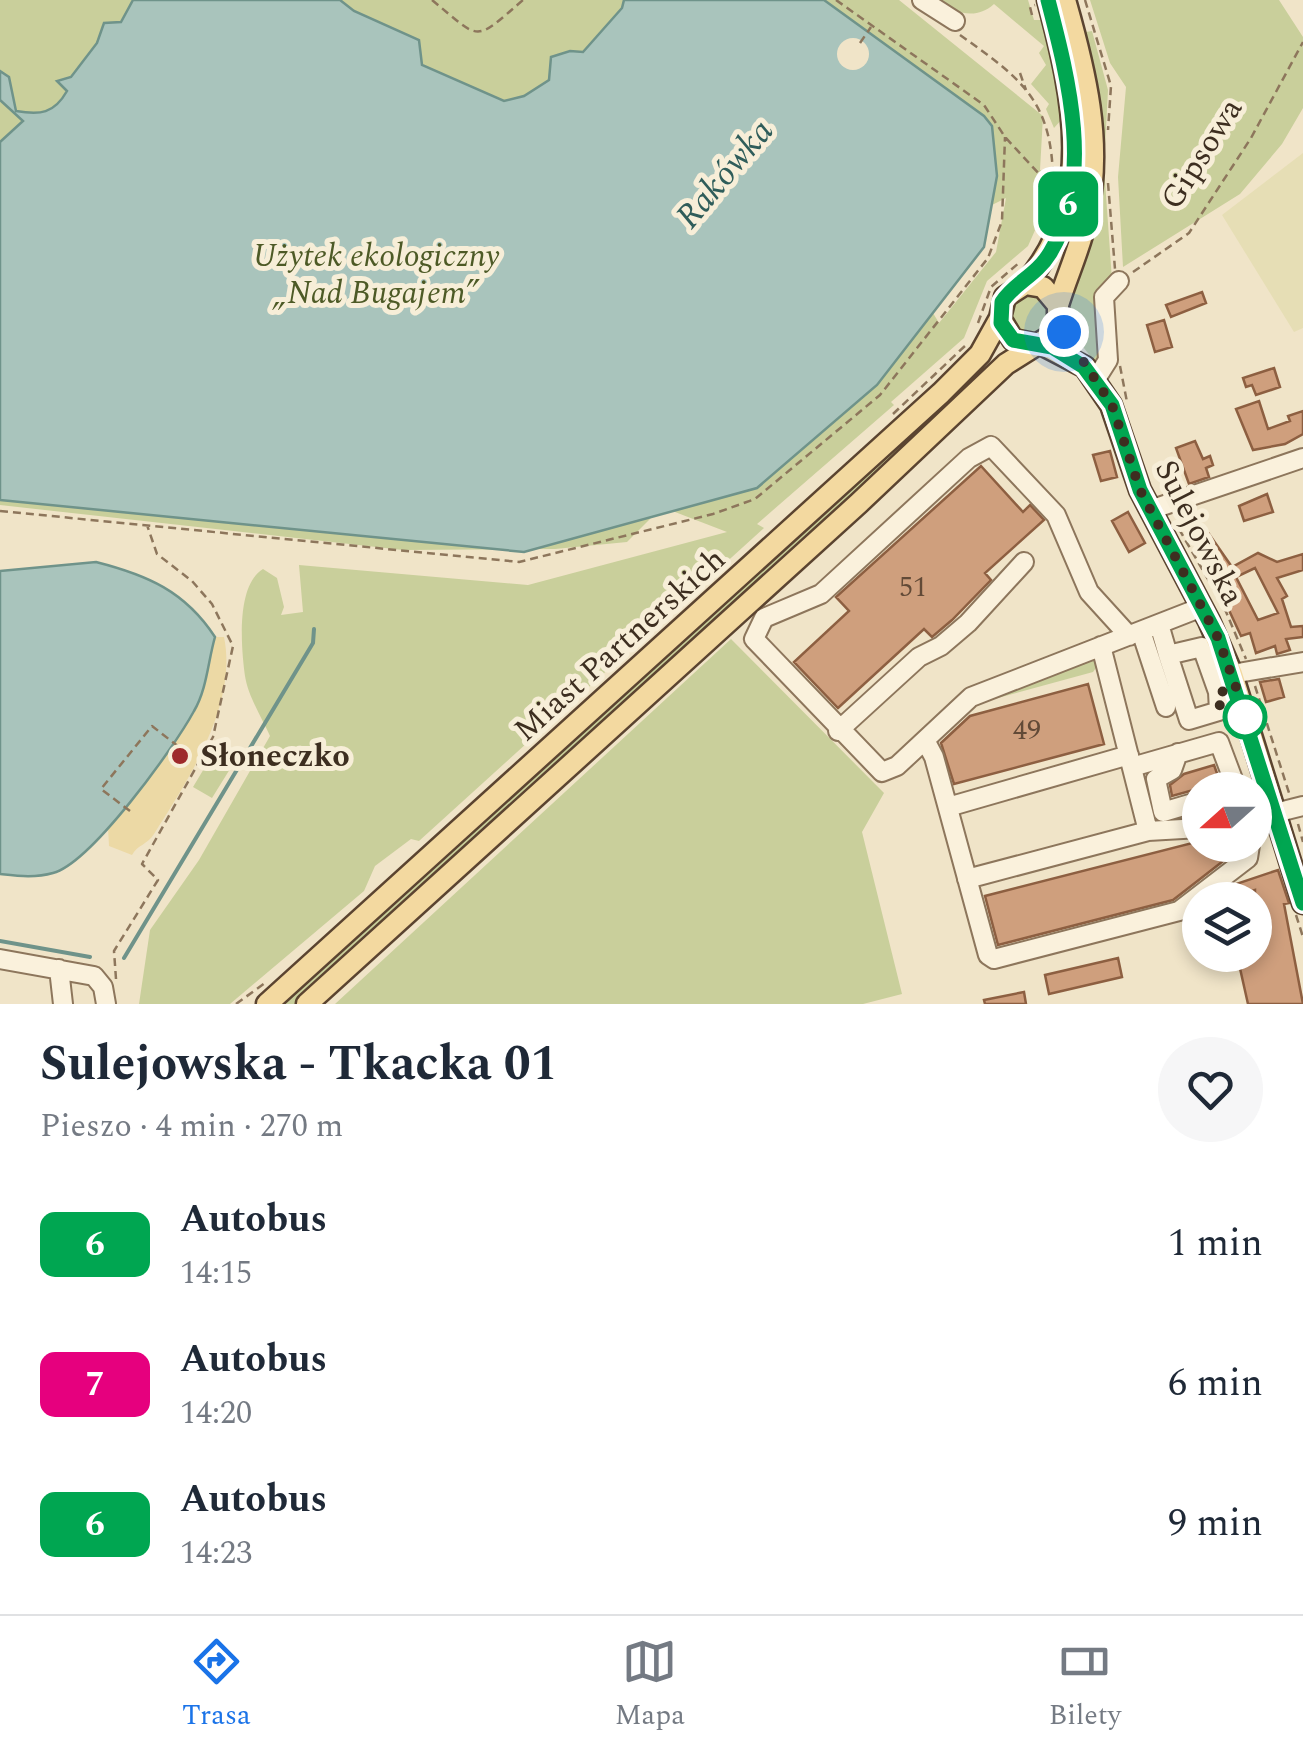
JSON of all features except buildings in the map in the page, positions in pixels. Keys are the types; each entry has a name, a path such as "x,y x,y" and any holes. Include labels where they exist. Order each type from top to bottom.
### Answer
{"main road":[{"path":"1049,6 1068,90 1072,170 1058,240 1025,284 1005,297 1000,318 1013,340 1036,343 1090,373"},
{"path":"1036,343 1058,314 1086,219 1094,162 1086,82 1049,6"},
{"path":"1025,284 1048,290 1058,314"},
{"name":"Sulejowska","path":"1058,314 1112,405 1150,510 1202,607 1253,772"},
{"name":"Miast Partnerskich","path":"267,1004 343,940 980,354 1000,318"},
{"name":"Miast Partnerskich","path":"307,1004 860,503 1006,364 1036,343"},
{"name":"Sulejowska","path":"1272,831 1303,903"}],"street":[{"path":"922,0 956,27"},
{"path":"1090,373 1108,360 1104,296 1119,281"},
{"path":"1168,695 1168,655 1143,630 1089,592 1056,515 997,448 984,448 821,594 764,618 755,628 757,648 882,772 897,766 971,697 1100,646 1143,630 1202,607"},
{"path":"1150,510 1303,458"},
{"path":"838,731 919,657 941,646 988,604 1024,562"},
{"path":"1143,630 1168,695 1189,720 1219,711 1229,685"},
{"path":"1100,646 1148,831"},
{"path":"1168,655 1202,646 1229,685"},
{"path":"1229,685 1303,662"},
{"path":"925,740 948,807 988,956 998,960 1184,909 1243,862"},
{"path":"948,807 1131,761 1221,743 1230,772"},
{"path":"1178,753 1170,773 1156,779 1162,812 1182,806"},
{"path":"1272,813 1303,806"},
{"path":"967,879 1148,831 1182,829"},
{"path":"0,959 99,978 106,1004"},
{"path":"59,970 63,1004"}],"path":[{"path":"432,0 468,31 478,34 487,32 523,0"},
{"path":"836,0 984,104 1004,137 1053,189"},
{"path":"860,43 872,26"},
{"path":"956,27 1026,91 1045,116 1052,136 1052,202"},
{"name":"Gipsowa","path":"1119,281 1189,233 1251,138 1303,42"},
{"path":"1020,73 1026,91"},
{"path":"0,511 519,562 713,514 754,499 880,395 988,258 1002,221 1004,137"},
{"path":"980,354 968,343 983,304 992,288 1028,254"},
{"path":"116,981 114,951 158,880 142,864 212,737 234,646 223,618 192,580 158,554 146,524"},
{"path":"130,811 100,790 125,756 152,726 179,747"}],"shaded area":[{"path":"1303,153 1303,328 1294,332 1222,215"}],"green space":[{"name":"Użytek ekologiczny „Nad Bugajem”","path":"0,0 899,0 1043,116 1040,170 1049,173 1044,210 1028,246 987,281 964,338 891,402 894,405 757,524 764,528 419,841 411,839 375,866 364,891 230,1004 139,1004 150,930 199,860 270,736 245,676 242,618 254,577 263,569 277,578 284,607 281,615 303,612 299,565 528,585 727,532 662,507 627,542 555,549 403,550 0,505","holes":["1006,198 996,252 939,323 915,283 964,219"]},
{"path":"934,0 1028,0 1034,20 1045,20 1058,62 1062,119 1054,128 1046,109 1049,104 1031,84 1046,65 1039,53 1044,46 994,4 972,14"},
{"path":"1090,0 1279,0 1303,37 1303,108 1282,144 1240,194 1123,267 1118,177 1126,87 1110,63"},
{"path":"1092,31 1108,90 1104,167 1112,280 1099,289 1099,361 1095,362 1072,333 1066,307 1080,262 1086,32"},
{"path":"1030,293 1044,299 1050,313 1044,327 1030,333 1016,327 1010,313 1016,299"},
{"path":"982,362 989,370 955,404 308,994 295,1004 278,1004"},
{"path":"731,639 884,793 862,832 902,994 863,1004 335,1004"},
{"path":"1090,657 1098,665 1093,672 972,705"},
{"path":"211,757 230,769 212,798 193,787"}],"sand":[{"name":"Słoneczko","path":"215,637 224,637 224,689 195,766 148,841 132,855 109,846 108,827 154,771 203,690"}],"water":[{"name":"Użytek ekologiczny „Nad Bugajem”","path":"133,0 340,0 354,11 419,40 422,65 504,101 524,96 549,80 551,57 583,52 622,8 624,0 824,0 984,116 992,126 997,176 984,247 877,385 757,488 524,552 0,500 0,142 23,121 0,100 0,71 9,77 16,111 32,113 51,108 67,91 57,81 71,77 97,43 104,23 121,22"},
{"path":"96,562 163,587 203,621 215,637 202,694 151,776 88,849 53,873 0,874 0,571"}],"pier":[{"path":"853,38 864,43 869,54 864,65 853,70 842,65 837,54 842,43"}],"waterway":[{"path":"124,958 313,643 314,629"},
{"path":"0,941 90,957"}],"bus line":[{"name":"6","path":"1048,0 1071,112 1073,154 1068,204 1058,240 1046,259 1025,284 1014,288 1002,302 1001,323 1013,340 1052,347 1084,367 1112,405 1140,490 1218,638 1232,674 1303,903"}],"place":[{"name":"Słoneczko","path":"180,756"}],"route":[{"path":"1064,332 1112,405 1140,490 1218,638 1237,690 1218,692 1220,707 1245,717"}],"water label":[{"name":"Rakówka","path":"725,174"}]}
